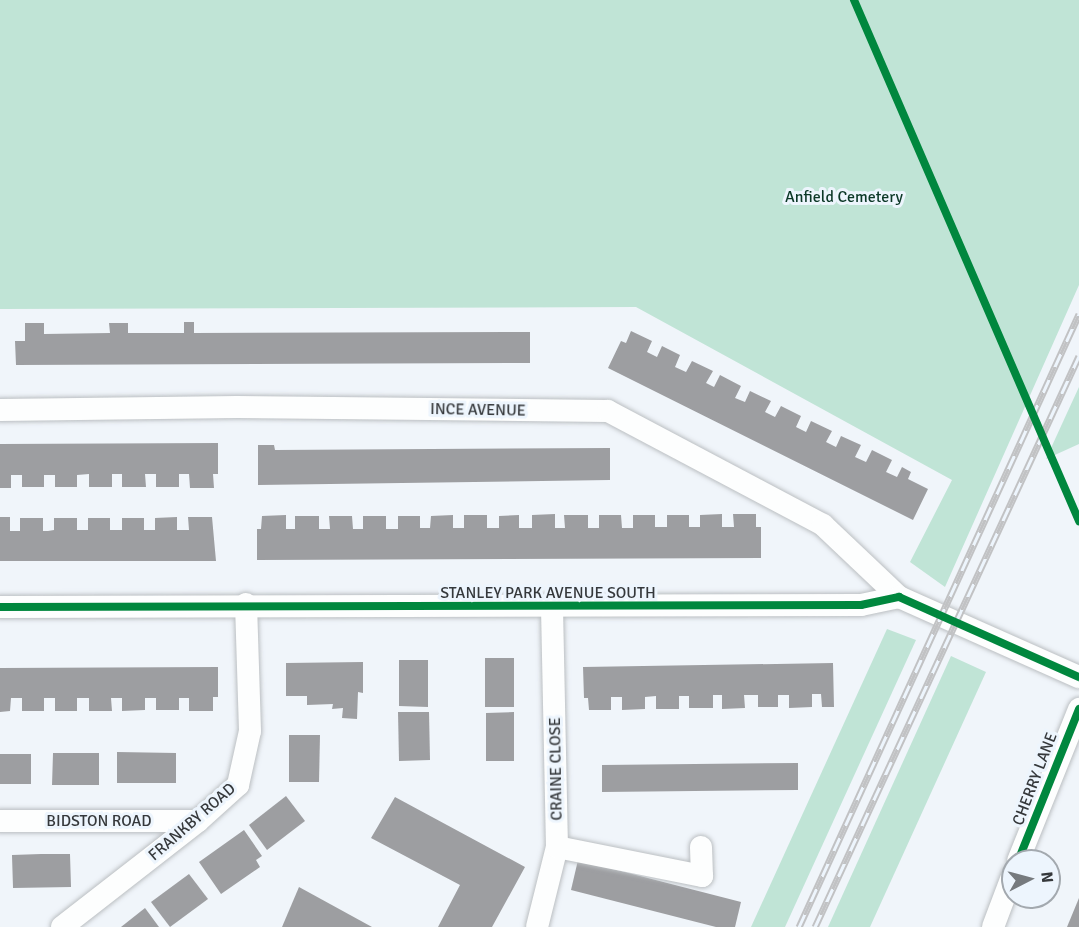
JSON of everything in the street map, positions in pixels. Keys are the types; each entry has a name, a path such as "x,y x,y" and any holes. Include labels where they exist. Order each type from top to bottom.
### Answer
{"street":[{"name":"INCE AVENUE","path":"0,410 237,407 608,411 823,525 899,597"},
{"name":"STANLEY PARK AVENUE SOUTH","path":"0,607 246,604 552,608 861,604 899,597"},
{"path":"899,597 1079,677"},
{"name":"FRANKBY ROAD","path":"62,927 198,821 238,785 250,731 246,604"},
{"name":"CRAINE CLOSE","path":"537,927 557,847 552,608"},
{"name":"CHERRY LANE","path":"1023,849 1079,709"},
{"name":"BIDSTON ROAD","path":"0,821 198,821"},
{"path":"557,847 702,876 701,847"},
{"path":"993,927 1001,906"}],"green space":[{"name":"Anfield Cemetery","path":"0,0 1079,0 1079,285 945,587 910,562 952,480 636,307 0,309"},
{"path":"1079,387 1079,444 1046,459 1067,413"},
{"path":"887,629 916,640 785,927 751,927"},
{"path":"951,656 986,672 870,927 828,927"}],"building":[{"path":"184,322 194,322 194,333 530,332 530,363 16,365 15,341 25,341 25,323 44,323 44,334 110,333 109,323 128,323 128,333 184,333"},
{"path":"631,331 652,341 647,352 657,357 662,346 680,355 675,367 686,372 692,361 713,371 706,383 714,387 720,375 741,386 735,398 745,402 750,391 771,401 765,412 775,417 781,406 801,416 796,427 806,432 811,421 832,431 826,442 836,447 841,436 861,445 855,457 866,462 872,450 892,460 886,472 897,477 902,467 911,472 908,479 928,489 913,520 608,368 621,341 626,343"},
{"path":"218,443 218,474 213,474 214,488 190,488 189,474 179,474 179,487 156,487 156,474 145,474 146,487 122,487 122,474 112,474 112,487 89,487 89,474 77,475 77,487 55,487 55,475 44,475 44,487 22,487 22,475 11,475 11,488 0,488 0,444"},
{"path":"258,445 274,445 275,450 610,448 610,480 258,485"},
{"path":"555,514 555,528 565,528 564,515 588,515 588,528 599,528 599,515 621,515 622,528 633,528 633,515 655,515 655,527 667,527 667,515 689,515 689,527 700,527 700,515 722,514 722,527 734,527 733,514 756,514 756,527 761,527 761,558 257,560 257,529 261,529 262,516 286,515 286,529 295,529 295,516 319,516 319,529 330,529 329,516 352,516 353,529 363,529 363,516 386,516 386,529 398,529 398,516 420,516 420,528 430,528 431,516 453,515 453,528 464,528 464,515 487,515 487,528 499,528 499,516 519,515 519,528 532,528 532,515"},
{"path":"0,517 10,517 10,531 20,531 20,518 43,518 43,531 48,531 54,530 54,518 77,518 77,530 88,530 88,518 110,518 110,530 122,530 122,518 144,518 144,530 155,530 155,518 177,517 177,530 189,530 188,517 212,517 216,561 0,561"},
{"path":"485,658 514,658 514,707 485,707"},
{"path":"399,660 428,660 428,707 399,706"},
{"path":"363,662 363,693 358,692 357,719 342,718 343,708 332,709 333,704 307,705 307,696 286,696 286,663"},
{"path":"833,663 834,707 822,707 821,694 812,694 812,707 789,708 789,695 778,695 778,707 758,707 758,695 744,695 745,708 722,709 722,695 713,695 713,708 689,708 689,696 679,696 679,709 656,709 656,696 645,697 645,709 622,710 622,697 611,697 611,710 589,710 588,698 584,698 583,667"},
{"path":"218,667 218,697 213,697 213,711 189,711 189,698 179,698 179,710 156,710 156,698 145,698 145,710 122,711 122,698 111,698 112,711 89,711 89,698 77,698 77,711 55,711 55,698 44,698 44,711 22,711 22,698 11,698 10,711 0,712 0,668"},
{"path":"398,712 429,712 430,760 399,761"},
{"path":"514,712 514,761 486,761 486,713"},
{"path":"289,735 320,735 319,782 289,782"},
{"path":"117,752 176,753 176,783 117,783"},
{"path":"53,753 99,753 99,785 52,785"},
{"path":"0,754 31,754 31,784 0,784"},
{"path":"798,763 798,790 602,792 602,765"},
{"path":"286,796 305,821 267,850 249,825"},
{"path":"395,797 525,867 492,927 438,927 460,885 371,838"},
{"path":"244,830 262,856 256,860 260,867 221,894 199,862"},
{"path":"70,854 71,887 13,888 12,855"},
{"path":"578,860 741,902 735,927 716,927 571,890"},
{"path":"189,874 208,899 170,927 151,902"},
{"path":"299,887 372,927 282,927"},
{"path":"1079,898 1079,927 1067,927"},
{"path":"145,908 159,927 121,927"}],"railway":[{"path":"799,927 1079,314"},
{"path":"815,927 1079,356"}],"cycle path":[{"path":"854,0 1079,521"},
{"path":"0,607 861,605 899,597 1079,677"},
{"path":"1023,849 1079,709"}]}
